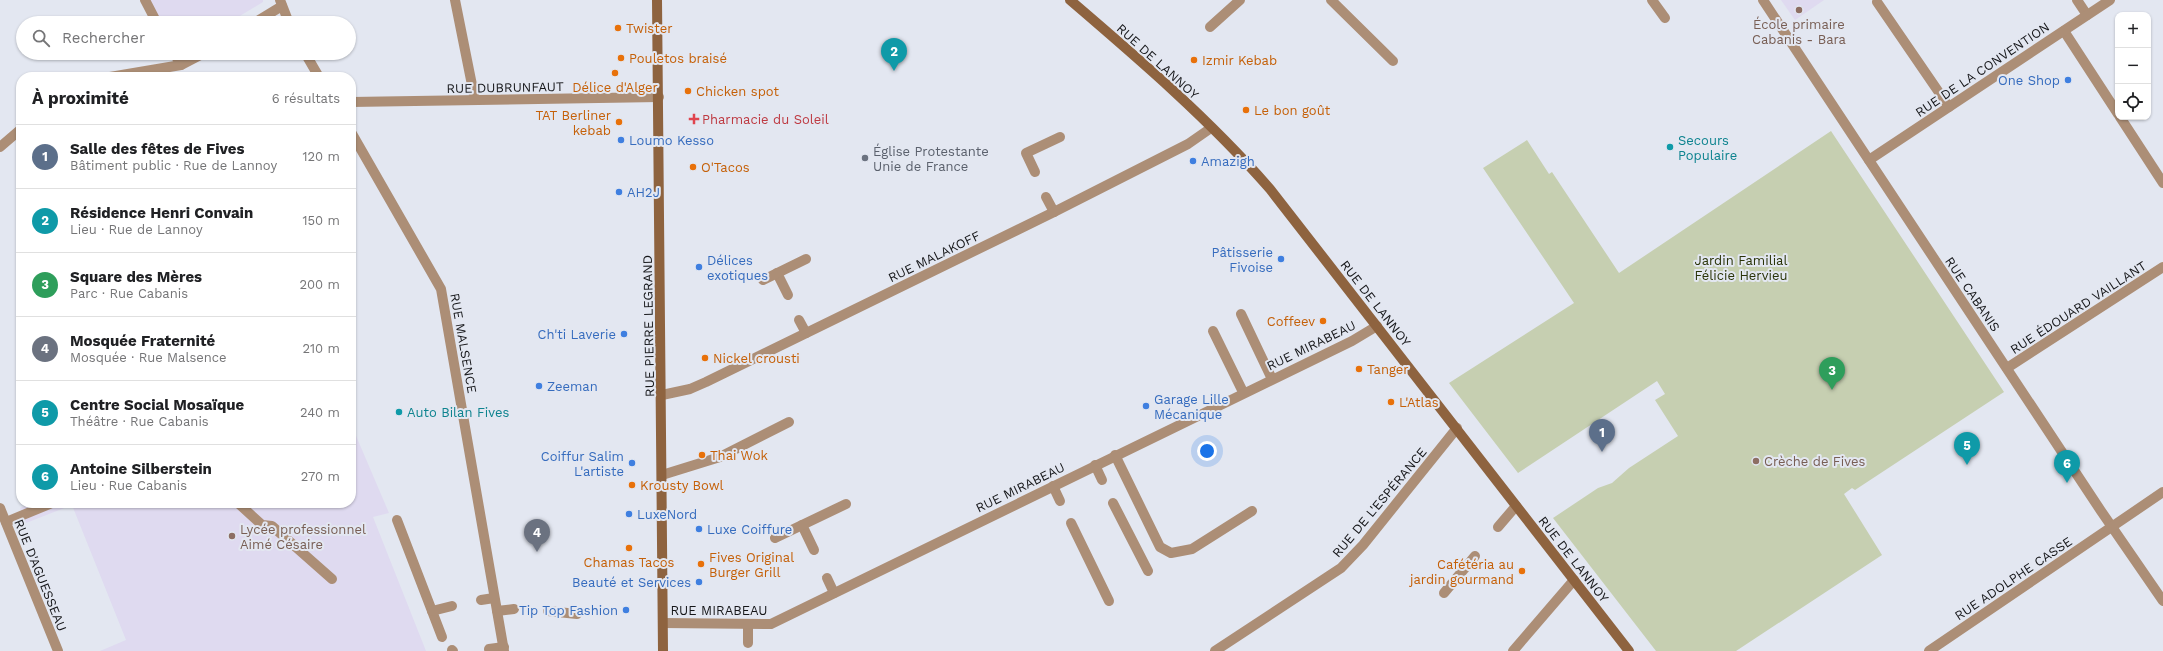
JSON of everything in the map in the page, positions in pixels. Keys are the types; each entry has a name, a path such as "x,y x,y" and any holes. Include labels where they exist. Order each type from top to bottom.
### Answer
{"street":[{"path":"145,0 153,16"},
{"path":"455,0 475,100"},
{"name":"RUE PIERRE LEGRAND","path":"657,0 662,395 663,651"},
{"name":"RUE DE LANNOY","path":"1070,0 1211,128 1270,189 1629,651"},
{"path":"1210,27 1240,0"},
{"path":"1331,0 1394,61"},
{"path":"1652,0 1665,18"},
{"name":"RUE CABANIS","path":"1763,0 2112,527 2163,601"},
{"path":"2077,0 2087,15"},
{"name":"RUE DE LA CONVENTION","path":"1869,160 2110,0"},
{"path":"1878,2 1949,107"},
{"path":"263,16 281,3 286,16"},
{"path":"2064,30 2115,109"},
{"path":"178,60 181,65"},
{"path":"140,72 181,65 191,60"},
{"path":"309,60 316,72"},
{"name":"RUE DUBRUNFAUT","path":"356,102 659,98"},
{"path":"2122,120 2163,183"},
{"name":"RUE MALAKOFF","path":"662,395 690,389 806,333 1054,212 1188,144 1211,128"},
{"path":"0,147 16,133"},
{"path":"1035,172 1026,154 1060,137"},
{"name":"RUE MALSENCE","path":"356,141 441,290 504,649"},
{"path":"1046,197 1054,212"},
{"path":"763,280 806,259"},
{"name":"RUE ÉDOUARD VAILLANT","path":"2007,368 2163,267"},
{"path":"777,273 788,295"},
{"path":"1241,314 1272,379"},
{"path":"799,320 806,333"},
{"name":"RUE MIRABEAU","path":"664,623 748,625 771,624 1352,340 1377,326"},
{"path":"1212,331 1243,392"},
{"path":"662,475 720,457 789,422"},
{"name":"RUE DE L'ESPÉRANCE","path":"1215,651 1341,568 1363,545 1456,428"},
{"path":"1115,455 1160,547 1171,553 1192,549 1252,511"},
{"path":"1095,465 1102,480"},
{"path":"1053,486 1060,501"},
{"name":"RUE ADOLPHE CASSE","path":"1929,651 2163,492"},
{"path":"1114,503 1148,571"},
{"path":"775,538 846,504"},
{"path":"1498,527 1516,506"},
{"name":"RUE D'AGUESSEAU","path":"0,508 58,651"},
{"path":"6,522 40,508"},
{"path":"243,508 262,525 272,526 332,579"},
{"path":"396,520 442,637"},
{"path":"1071,523 1109,600"},
{"path":"802,525 814,550"},
{"path":"1444,594 1474,556"},
{"path":"826,578 834,593"},
{"path":"1513,651 1574,580"},
{"path":"480,600 494,598"},
{"path":"432,611 452,606"},
{"path":"497,611 514,609"},
{"path":"548,611 577,614"},
{"path":"748,625 748,643"},
{"path":"489,649 504,649"}],"shaded area":[{"path":"150,0 263,0 263,2 240,16 158,16"},
{"name":"École primaire Cabanis - Bara","path":"1781,0 1824,0 1795,20"},
{"name":"Lycée professionnel Aimé Césaire","path":"356,436 389,513 373,517 426,651 100,651 126,640 73,508 356,508"},
{"name":"Lycée professionnel Aimé Césaire","path":"20,508 64,508 26,523"}],"green space":[{"name":"Jardin Familial Félicie Hervieu","path":"1831,131 2004,392 1855,490 1852,488 1844,494 1882,555 1736,651 1656,651 1553,518 1598,488 1612,483 1629,468 1678,436 1655,400 1665,394 1657,381 1518,473 1449,383 1574,303 1483,168 1527,140 1549,174 1552,172 1619,273"}],"place":[{"name":"École primaire Cabanis - Bara","path":"1799,10"},
{"name":"Twister","path":"618,28"},
{"name":"Pouletos braisé","path":"621,58"},
{"name":"Izmir Kebab","path":"1194,60"},
{"name":"Résidence Henri Convain","path":"894,71"},
{"name":"Délice d'Alger","path":"615,73"},
{"name":"One Shop","path":"2068,80"},
{"name":"Chicken spot","path":"688,91"},
{"name":"Le bon goût","path":"1246,110"},
{"name":"Pharmacie du Soleil","path":"694,119"},
{"name":"TAT Berliner kebab","path":"619,122"},
{"name":"Loumo Kesso","path":"621,140"},
{"name":"Secours Populaire","path":"1670,147"},
{"name":"Église Protestante Unie de France","path":"865,158"},
{"name":"Amazigh","path":"1193,161"},
{"name":"O'Tacos","path":"693,167"},
{"name":"AH2J","path":"619,192"},
{"name":"Pâtisserie Fivoise","path":"1281,259"},
{"name":"Délices exotiques","path":"699,267"},
{"name":"Coffeev","path":"1323,321"},
{"name":"Ch'ti Laverie","path":"624,334"},
{"name":"Nickel crousti","path":"705,358"},
{"name":"Tanger","path":"1359,369"},
{"name":"Zeeman","path":"539,386"},
{"name":"Square des Mères","path":"1832,390"},
{"name":"L'Atlas","path":"1391,402"},
{"name":"Garage Lille Mécanique","path":"1146,406"},
{"name":"Auto Bilan Fives","path":"399,412"},
{"name":"Salle des fêtes de Fives","path":"1602,452"},
{"name":"Thai Wok","path":"702,455"},
{"name":"Crèche de Fives","path":"1756,461"},
{"name":"Coiffur Salim L'artiste","path":"632,463"},
{"name":"Centre Social Mosaïque","path":"1967,465"},
{"name":"Antoine Silberstein","path":"2067,483"},
{"name":"Krousty Bowl","path":"632,485"},
{"name":"LuxeNord","path":"629,514"},
{"name":"Luxe Coiffure","path":"699,529"},
{"name":"Lycée professionnel Aimé Césaire","path":"232,536"},
{"name":"Chamas Tacos","path":"629,548"},
{"name":"Mosquée Fraternité","path":"537,552"},
{"name":"Fives Original Burger Grill","path":"701,564"},
{"name":"Cafétéria au jardin gourmand","path":"1522,571"},
{"name":"Beauté et Services","path":"699,582"},
{"name":"Tip Top Fashion","path":"626,610"}]}
